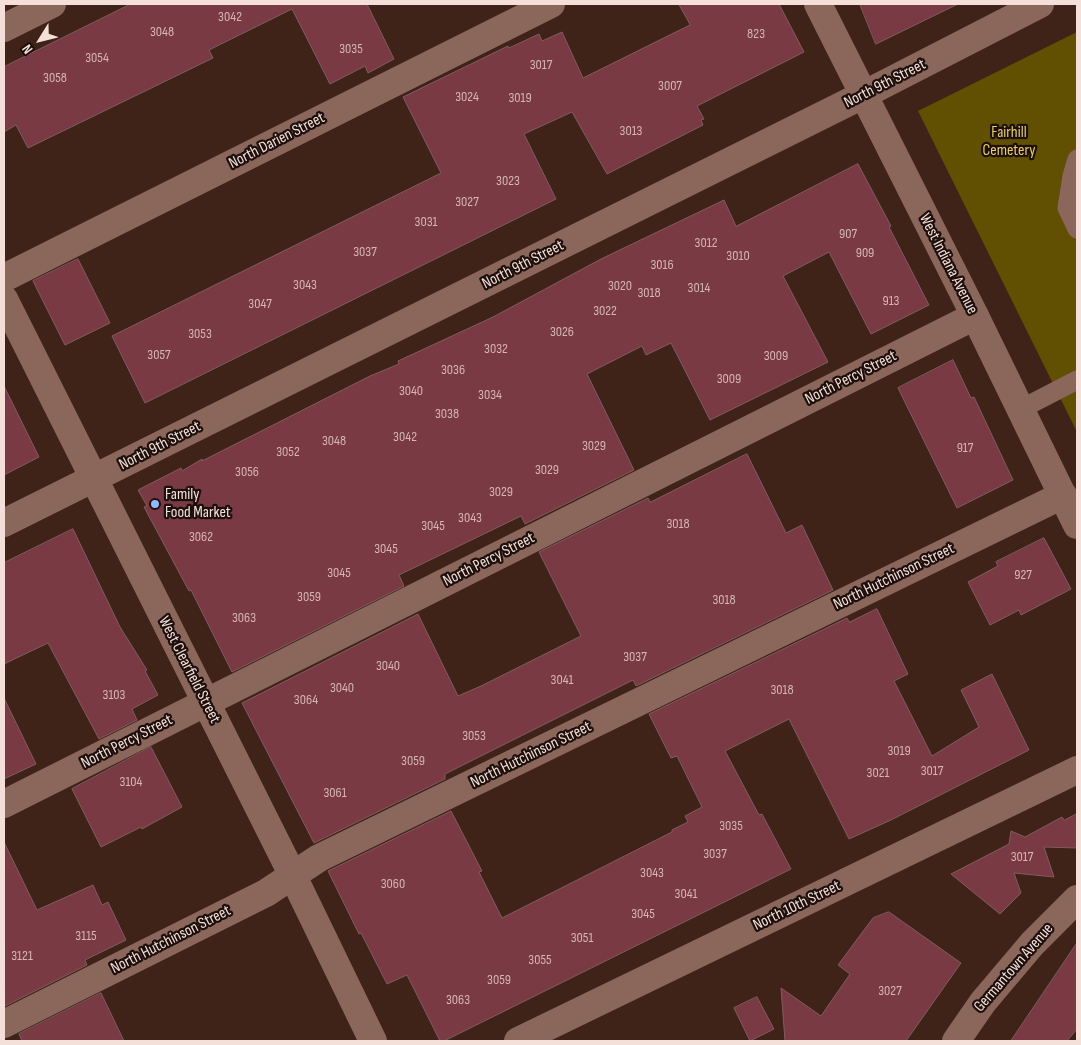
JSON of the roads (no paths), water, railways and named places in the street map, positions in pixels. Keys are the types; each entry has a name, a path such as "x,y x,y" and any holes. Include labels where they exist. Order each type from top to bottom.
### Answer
{"street":[{"path":"4,28 52,4"},
{"name":"North Darien Street","path":"4,278 551,4"},
{"name":"West Indiana Avenue","path":"818,4 975,316 1077,525"},
{"name":"North 9th Street","path":"4,523 863,95 1040,4"},
{"name":"West Clearfield Street","path":"4,299 293,876 373,1041"},
{"name":"North Percy Street","path":"4,804 975,316"},
{"name":"North Hutchinson Street","path":"4,1024 266,893 319,858 1062,495"},
{"name":"North 10th Street","path":"518,1041 1077,770"},
{"name":"Germantown Avenue","path":"956,1041 983,1002 1032,944 1077,899"}],"lane":[{"path":"1077,160 1072,176 1067,208 1077,229"},
{"path":"1021,409 1077,380"}],"place":[{"name":"Family Food Market","path":"155,504"}],"park label":[{"name":"Fairhill Cemetery","path":"1009,142"}]}
